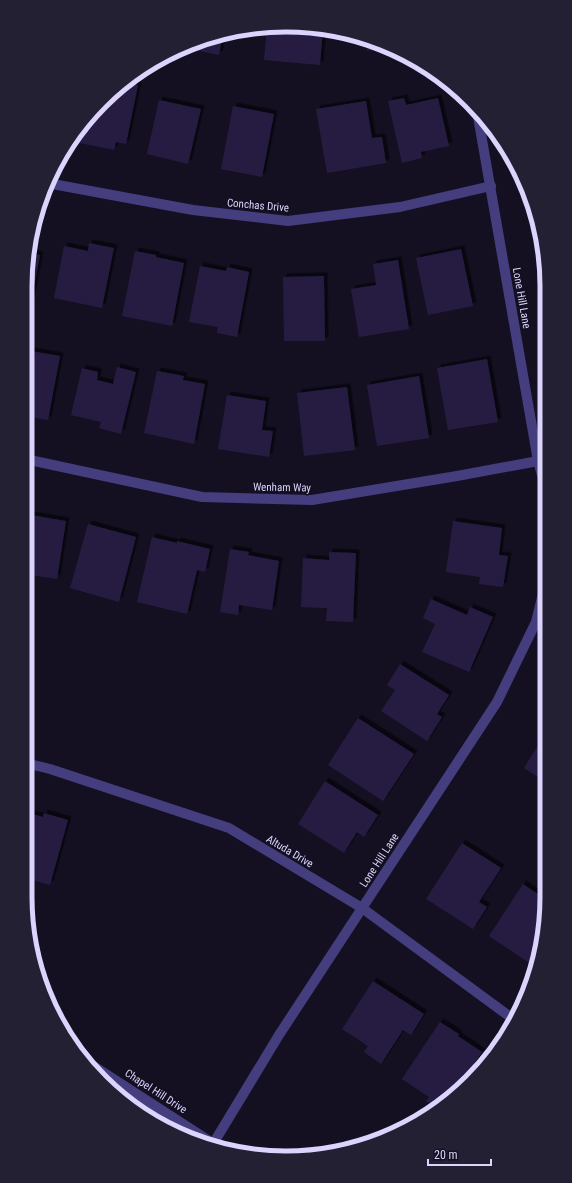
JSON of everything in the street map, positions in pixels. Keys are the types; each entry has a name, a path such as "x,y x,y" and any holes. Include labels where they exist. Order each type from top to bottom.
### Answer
{"street":[{"name":"Lone Hill Lane","path":"479,121 540,468"},
{"name":"Conchas Drive","path":"53,184 193,210 288,221 400,207 491,186"},
{"name":"Wenham Way","path":"32,461 202,497 312,500 449,478 538,461"},
{"name":"Lone Hill Lane","path":"217,1141 279,1036 497,702 536,622 540,606"},
{"name":"Altuda Drive","path":"32,765 50,769 229,828 362,908 510,1017"},
{"name":"Chapel Hill Drive","path":"101,1071 207,1139"}],"building":[{"path":"286,32 323,35 320,65 264,60 266,33"},
{"path":"222,41 219,55 193,49"},
{"path":"366,44 378,49 367,51"},
{"path":"131,84 138,85 126,144 116,142 114,150 77,142 84,131 106,106"},
{"path":"404,98 406,105 438,98 449,146 421,152 422,158 402,163 388,101"},
{"path":"159,100 201,109 188,164 147,154"},
{"path":"366,101 372,138 382,137 386,163 327,173 316,109"},
{"path":"233,106 274,114 262,177 221,169"},
{"path":"89,243 114,248 102,308 54,298 64,246 88,251"},
{"path":"461,249 473,306 428,315 416,258"},
{"path":"135,251 184,263 172,326 122,316"},
{"path":"34,254 40,255 32,298"},
{"path":"398,260 409,329 359,337 351,289 376,285 373,264"},
{"path":"200,266 226,271 227,267 249,272 237,337 217,333 218,327 189,322"},
{"path":"324,276 325,341 284,341 283,277"},
{"path":"32,351 60,356 48,420 32,417"},
{"path":"487,359 498,422 448,430 437,368"},
{"path":"117,367 136,372 121,434 99,428 101,422 71,415 82,368 98,372 97,380 113,384"},
{"path":"157,371 184,376 183,380 205,384 194,444 144,433"},
{"path":"419,376 429,438 377,446 367,385"},
{"path":"347,387 355,450 304,456 297,393"},
{"path":"227,395 266,401 262,430 273,431 269,457 218,449"},
{"path":"32,515 66,521 57,579 32,575"},
{"path":"453,521 502,528 499,555 508,556 503,587 479,584 480,577 446,572"},
{"path":"88,524 136,537 119,602 70,588"},
{"path":"152,537 210,549 205,572 197,570 187,614 137,602"},
{"path":"230,549 249,552 248,555 279,561 272,610 239,605 238,615 220,612"},
{"path":"329,552 356,553 353,622 326,621 327,608 301,607 303,558 329,560"},
{"path":"431,599 467,615 470,607 493,617 469,672 422,652 435,624 423,618"},
{"path":"400,664 449,695 437,714 442,717 427,741 381,711 395,690 387,685"},
{"path":"358,718 414,754 383,801 328,765"},
{"path":"540,743 540,778 524,768"},
{"path":"325,781 378,815 364,837 357,832 344,853 298,824"},
{"path":"44,813 68,820 50,885 32,880 32,814 43,817"},
{"path":"462,843 501,868 479,902 487,907 473,929 426,899"},
{"path":"523,884 540,895 538,930 531,964 489,936"},
{"path":"373,981 424,1014 411,1035 403,1030 381,1064 364,1052 368,1046 342,1029"},
{"path":"440,1022 459,1034 458,1036 482,1052 465,1078 441,1099 431,1105 426,1101 429,1097 402,1079"}]}
